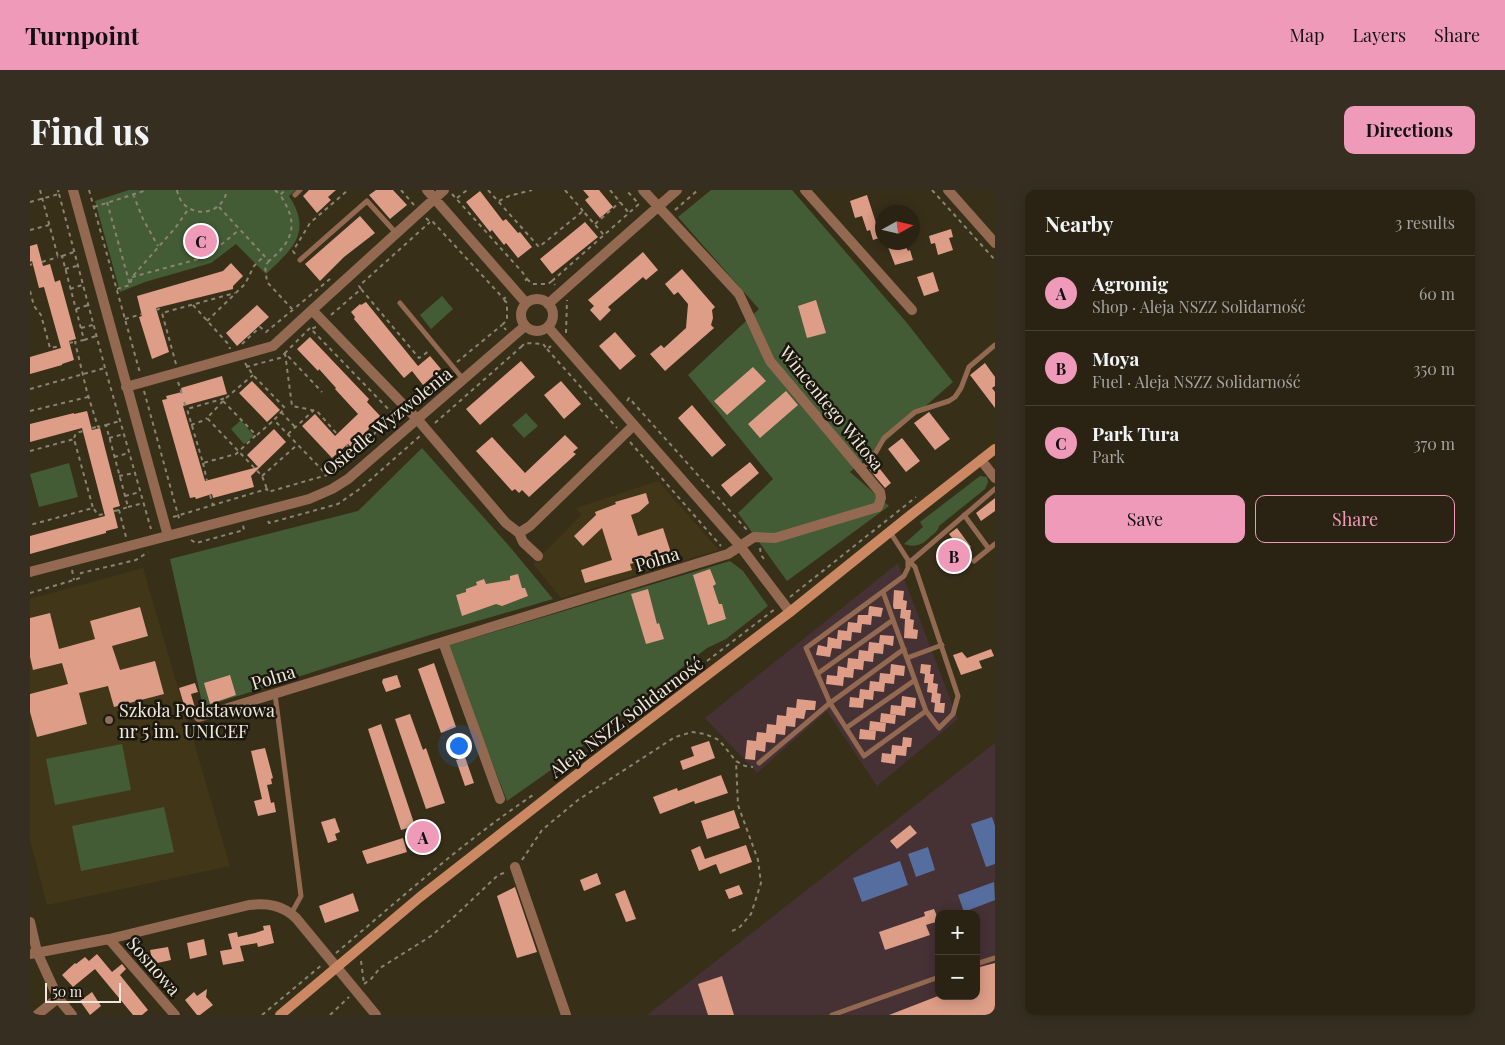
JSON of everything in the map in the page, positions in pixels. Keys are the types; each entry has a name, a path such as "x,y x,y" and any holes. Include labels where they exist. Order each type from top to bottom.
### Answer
{"street":[{"path":"72,190 168,536"},
{"path":"428,190 526,304"},
{"path":"126,387 234,354 273,346 444,190"},
{"name":"Wincentego Witosa","path":"643,190 739,294 770,361 880,492 881,498 878,507 775,538 754,537"},
{"path":"548,304 677,190"},
{"path":"805,190 912,310"},
{"path":"948,190 995,243"},
{"path":"537,299 548,304 552,309 553,315 548,327 536,331 525,326 521,314 526,304 531,300 537,299"},
{"path":"312,310 418,420 506,523 519,532 523,542 538,556"},
{"name":"Osiedle Wyzwolenia","path":"30,572 168,536 187,536 309,499 332,489 348,479 418,420 525,326"},
{"path":"548,327 740,546 790,612"},
{"path":"519,532 530,526 634,425"},
{"name":"Aleja NSZZ Solidarność","path":"280,1015 420,897 790,612 995,449"},
{"path":"981,460 995,478"},
{"name":"Polna","path":"199,716 728,554 754,537"},
{"path":"443,642 500,799"},
{"path":"515,867 566,1015"},
{"path":"34,953 109,939 249,905 269,904 291,914 337,966 376,1015"},
{"path":"30,922 34,953 58,998 72,1015"},
{"name":"Sosnowa","path":"109,939 175,1015"},
{"path":"37,1015 58,998"}],"lane":[{"path":"295,195 300,190"},
{"path":"300,260 367,201 396,234"},
{"path":"400,303 463,380"},
{"path":"861,470 876,452 884,438 916,412 949,401 955,397 961,388 969,367 995,345"},
{"path":"926,711 864,756 830,703 806,648 904,576 909,561 995,488 995,478"},
{"path":"964,516 992,548 974,561"},
{"path":"883,592 926,711 940,728 953,714 958,696 915,567 890,532"},
{"path":"817,674 893,620"},
{"path":"907,658 942,645"},
{"path":"759,763 830,703 904,649"},
{"path":"846,728 915,680"},
{"path":"275,693 301,896 291,914"},
{"path":"980,963 995,958"},
{"path":"832,1015 935,979"}],"path":[{"path":"40,190 58,257"},
{"path":"58,190 105,368 152,534"},
{"path":"89,190 141,377"},
{"path":"94,207 147,190"},
{"path":"178,190 182,202 189,208 203,212 219,207 224,202 227,190"},
{"path":"219,207 269,261 280,252 290,237 292,228 290,213 275,190"},
{"path":"280,195 285,190"},
{"path":"296,255 293,252 310,224 348,190"},
{"path":"207,418 262,476 268,492 326,475 354,453 404,406 507,320 507,303 504,299 401,190"},
{"path":"449,190 532,284 548,284 639,204 626,190"},
{"path":"457,198 467,190"},
{"path":"488,190 539,247 583,211"},
{"path":"498,202 509,196 532,190"},
{"path":"565,190 604,235"},
{"path":"610,190 629,213"},
{"path":"932,190 995,260"},
{"path":"30,202 59,194"},
{"path":"134,194 143,219 158,246"},
{"path":"107,202 130,285"},
{"path":"595,224 620,202"},
{"path":"130,285 132,277 176,227 189,208"},
{"path":"430,222 359,286 419,358 431,349"},
{"path":"30,230 49,225"},
{"path":"132,277 206,257 239,230"},
{"path":"42,262 74,252"},
{"path":"62,256 84,340"},
{"path":"207,321 245,284 254,266 264,256"},
{"path":"65,269 78,266"},
{"path":"241,345 260,327 266,332 330,279"},
{"path":"504,299 527,279"},
{"path":"547,349 566,334 567,300 552,281"},
{"path":"70,289 83,285"},
{"path":"117,289 130,285"},
{"path":"361,289 321,325 311,328 394,415"},
{"path":"30,290 34,306 41,315 50,348 60,346"},
{"path":"162,313 235,293"},
{"path":"76,308 89,305"},
{"path":"192,305 229,345 231,352 234,354 234,360 243,358 246,367 285,408"},
{"path":"156,310 159,309 162,313 177,367"},
{"path":"125,319 142,314"},
{"path":"81,328 94,325"},
{"path":"502,325 521,347 525,343 543,344 728,554"},
{"path":"70,343 97,336"},
{"path":"75,342 82,374 98,427"},
{"path":"246,367 280,358 286,353 292,406"},
{"path":"30,389 105,368"},
{"path":"191,425 207,418 252,374"},
{"path":"177,377 182,394"},
{"path":"143,387 179,515 187,536"},
{"path":"30,411 89,397"},
{"path":"187,409 226,398"},
{"path":"619,407 630,398 754,537 766,562"},
{"path":"223,401 256,435"},
{"path":"184,402 208,481"},
{"path":"203,464 239,452 285,408 292,406 317,411 338,434"},
{"path":"288,434 314,410"},
{"path":"281,412 295,427"},
{"path":"274,420 326,475"},
{"path":"92,428 120,421"},
{"path":"106,425 128,508"},
{"path":"83,431 76,433 74,439 93,508 98,515 105,514"},
{"path":"109,438 124,434"},
{"path":"30,451 74,439"},
{"path":"262,476 297,445"},
{"path":"346,445 354,453"},
{"path":"114,457 130,453"},
{"path":"119,476 135,472"},
{"path":"149,524 267,489"},
{"path":"125,496 140,492"},
{"path":"210,495 213,505"},
{"path":"114,511 144,503"},
{"path":"30,525 93,508"},
{"path":"119,510 127,541"},
{"path":"30,593 80,578 81,573 136,560 150,551"},
{"path":"364,984 380,968 431,936 498,876 510,871 520,863 542,830 578,800 675,737 692,732 705,734 719,740 736,761 745,766 754,766 759,763"},
{"path":"732,931 739,928 751,914 761,883 758,860 738,805 736,761"},
{"path":"330,1015 351,995"}],"shaded area":[{"path":"658,481 719,550 561,598 533,564 582,514 576,508"},
{"path":"898,563 958,719 877,786 827,711 757,773 705,718"},
{"name":"Szkoła Podstawowa nr 5 im. UNICEF","path":"143,568 230,866 47,905 30,840 30,599"},
{"path":"995,743 995,1015 647,1015"}],"green space":[{"path":"129,190 296,190 289,196 296,209 299,230 291,248 266,274 236,244 211,263 145,282 120,292 95,201"},
{"path":"711,190 792,190 907,323 953,382 850,472 889,506 787,581 738,513 773,479 688,375 759,309 678,217"},
{"path":"442,296 453,309 431,329 420,315"},
{"path":"526,413 538,426 524,438 512,425"},
{"path":"241,420 254,436 244,444 231,429"},
{"path":"422,448 510,547 553,599 433,634 203,707 170,559 358,511"},
{"path":"69,463 78,497 39,507 30,474"},
{"path":"980,476 987,477 988,482 985,489 939,526 936,532 925,542 915,546 904,544 923,527 920,522"},
{"path":"730,561 743,571 768,606 726,639 707,648 561,763 507,801 447,646"},
{"path":"122,744 131,790 55,805 46,759"},
{"path":"164,807 174,852 81,871 72,826"}],"water":[{"path":"992,817 995,826 995,864 986,867 971,824"},
{"path":"928,847 935,870 916,877 908,854"},
{"path":"900,861 908,885 862,902 853,878"},
{"path":"994,882 995,900 969,910 963,910 958,895"}],"building":[{"path":"309,190 336,190 328,197 331,200 317,213 303,196"},
{"path":"376,190 393,190 407,205 390,219 369,195"},
{"path":"583,190 599,190 613,207 600,218 585,200 589,197"},
{"path":"480,191 503,221 506,219 532,247 518,258 492,230 490,232 466,202"},
{"path":"867,195 875,220 875,239 873,240 870,230 867,231 862,216 855,218 850,201"},
{"path":"360,216 375,233 344,257 320,281 305,264"},
{"path":"585,222 598,237 552,274 540,259"},
{"path":"951,229 953,237 949,238 953,250 938,255 935,243 931,244 929,236"},
{"path":"37,244 43,266 50,264 55,282 60,280 76,339 69,341 74,360 30,374 30,357 61,348 44,287 39,288 32,261 30,262 30,246"},
{"path":"889,250 910,250 913,260 895,265"},
{"path":"643,252 658,270 646,280 643,277 608,307 611,310 600,321 590,310 594,306 588,300"},
{"path":"231,263 243,276 233,286 233,289 156,308 169,352 152,359 139,317 142,316 137,296 223,271"},
{"path":"682,269 715,307 712,310 713,318 711,325 714,328 665,371 650,354 661,345 664,348 686,328 688,304 678,292 674,295 665,284"},
{"path":"933,272 939,291 924,296 917,277"},
{"path":"816,300 826,333 807,338 798,306"},
{"path":"366,302 418,366 430,356 441,369 423,385 412,371 404,378 354,319 355,317 351,312 360,304"},
{"path":"257,305 269,317 237,346 226,333"},
{"path":"615,332 636,356 620,370 599,346"},
{"path":"310,337 369,399 367,402 383,419 373,429 371,427 351,447 348,444 332,458 302,426 315,414 335,436 358,414 319,369 318,371 297,349"},
{"path":"521,361 535,377 480,425 466,409"},
{"path":"985,363 995,377 995,386 992,388 995,392 995,408 970,375"},
{"path":"753,367 766,381 727,415 714,401"},
{"path":"222,376 227,394 183,406 205,481 258,467 247,455 274,429 286,442 251,476 254,487 213,498 212,494 196,499 195,497 190,498 162,400 167,399 166,396 182,392 181,388"},
{"path":"252,381 280,410 267,422 239,393"},
{"path":"561,381 581,404 564,419 544,395"},
{"path":"786,391 798,405 760,438 748,424"},
{"path":"692,405 726,445 712,457 678,418"},
{"path":"87,411 92,430 100,428 120,506 113,508 118,528 30,554 30,536 105,516 82,428 30,442 30,424"},
{"path":"929,412 950,439 935,450 914,423"},
{"path":"565,435 578,448 573,452 576,454 529,497 522,490 519,493 515,489 512,491 476,451 492,437 525,473"},
{"path":"902,438 920,461 906,472 888,449"},
{"path":"750,462 759,473 731,497 721,485"},
{"path":"876,464 891,483 885,488 869,469"},
{"path":"646,493 649,503 639,512 631,515 638,536 663,528 671,553 630,564 632,570 585,583 581,570 612,560 602,528 583,546 574,536 596,515 595,512 616,504 615,502"},
{"path":"995,498 995,511 981,521 976,513"},
{"path":"957,528 971,547 961,555 965,560 955,568 943,552 956,543 949,534"},
{"path":"710,569 716,584 713,586 719,604 722,604 726,619 708,625 693,575"},
{"path":"518,574 522,588 525,588 528,596 502,606 496,604 462,616 456,595 466,592 466,589 477,585 476,582 484,579 486,584 510,580 510,576"},
{"path":"648,589 657,624 659,623 664,639 646,644 631,594"},
{"path":"894,590 904,591 903,600 907,601 906,610 911,610 910,619 914,620 913,629 918,630 917,639 904,638 905,619 900,618 901,609 894,609"},
{"path":"870,606 883,608 881,617 872,616 871,625 862,624 861,633 852,632 851,641 842,640 841,649 832,648 830,657 816,655 818,645 827,647 828,637 837,639 838,630 847,631 848,622 857,623 858,615 868,615"},
{"path":"140,607 148,636 112,646 120,670 155,661 164,694 114,707 108,686 79,693 87,724 37,737 30,712 30,694 68,684 62,663 33,670 30,657 30,618 50,613 59,649 95,639 90,621"},
{"path":"880,635 894,636 893,646 884,644 883,654 874,653 873,662 864,661 863,670 854,669 853,678 844,677 843,686 826,684 827,675 837,676 838,666 847,668 848,658 858,659 859,650 868,651 869,642 879,643"},
{"path":"991,649 994,656 979,661 982,668 961,675 953,655 962,652 967,658"},
{"path":"434,663 456,727 441,733 418,669"},
{"path":"891,664 905,666 904,676 895,675 894,684 885,683 884,692 874,691 873,700 864,699 863,708 849,707 850,697 859,698 860,689 869,690 870,681 879,682 880,673 890,674"},
{"path":"921,664 931,665 930,674 934,674 933,683 938,684 937,693 941,694 940,703 945,703 944,713 934,712 935,703 931,702 932,693 927,692 928,683 924,683 925,674 920,673"},
{"path":"230,675 236,695 210,704 204,683"},
{"path":"397,675 401,687 386,692 382,682 383,679"},
{"path":"195,683 198,692 191,694 196,711 187,715 179,688"},
{"path":"902,696 916,698 915,708 906,707 905,716 890,714 891,705 901,706"},
{"path":"797,699 816,701 815,710 806,710 804,719 796,718 795,727 786,726 785,735 776,734 775,743 766,742 765,752 756,750 755,760 745,759 747,740 756,741 757,732 766,733 767,724 776,725 777,715 786,716 787,707 796,708"},
{"path":"881,713 896,715 895,724 880,722"},
{"path":"410,714 423,750 426,748 445,803 426,809 395,719"},
{"path":"870,721 886,723 885,732 869,730"},
{"path":"381,724 415,826 401,830 368,729"},
{"path":"860,729 876,731 875,740 859,739"},
{"path":"903,737 912,738 911,747 907,747 906,756 896,755 895,764 881,762 882,753 891,754 892,745 902,746"},
{"path":"709,741 715,758 683,770 680,761 694,756 691,747"},
{"path":"265,748 273,778 271,779 272,784 267,785 271,803 274,802 276,812 258,816 254,801 262,799 251,751"},
{"path":"465,757 474,783 465,786 456,760"},
{"path":"721,775 728,793 695,804 694,801 660,814 653,797 677,788 678,791"},
{"path":"734,810 740,828 707,839 701,821"},
{"path":"335,818 340,832 335,834 337,840 328,843 321,822"},
{"path":"910,825 917,833 897,849 890,841"},
{"path":"403,838 407,852 367,864 362,851"},
{"path":"746,845 752,862 720,874 716,864 699,871 691,850 700,846 705,859"},
{"path":"597,873 601,884 584,891 580,880"},
{"path":"739,885 743,894 729,899 725,890"},
{"path":"515,887 537,952 517,958 497,896"},
{"path":"625,890 636,919 626,922 615,894"},
{"path":"353,893 359,911 325,923 319,906"},
{"path":"934,909 935,911 935,922 926,925 930,935 885,950 879,932 925,916 924,912"},
{"path":"270,925 274,943 258,947 257,943 240,946 244,961 223,965 220,951 232,949 228,934 237,932 238,937 264,930 263,926"},
{"path":"204,939 207,955 190,959 187,943"},
{"path":"168,947 171,960 153,964 150,950"},
{"path":"97,954 112,972 122,964 126,969 120,975 148,1010 142,1015 133,1015 95,969 73,987 62,975 85,957 89,961"},
{"path":"995,963 995,1015 889,1015 935,997 935,1000 980,1000 980,967"},
{"path":"722,976 734,1015 708,1015 698,984"},
{"path":"207,989 206,997 213,1005 200,1015 197,1015 185,1000 194,992 197,996"},
{"path":"92,992 101,1006 90,1015 80,1001"}],"place":[{"name":"Park Tura","path":"201,241"},
{"name":"Moya","path":"954,556"},
{"name":"Szkoła Podstawowa nr 5 im. UNICEF","path":"109,720"},
{"name":"Agromig","path":"423,837"}]}
